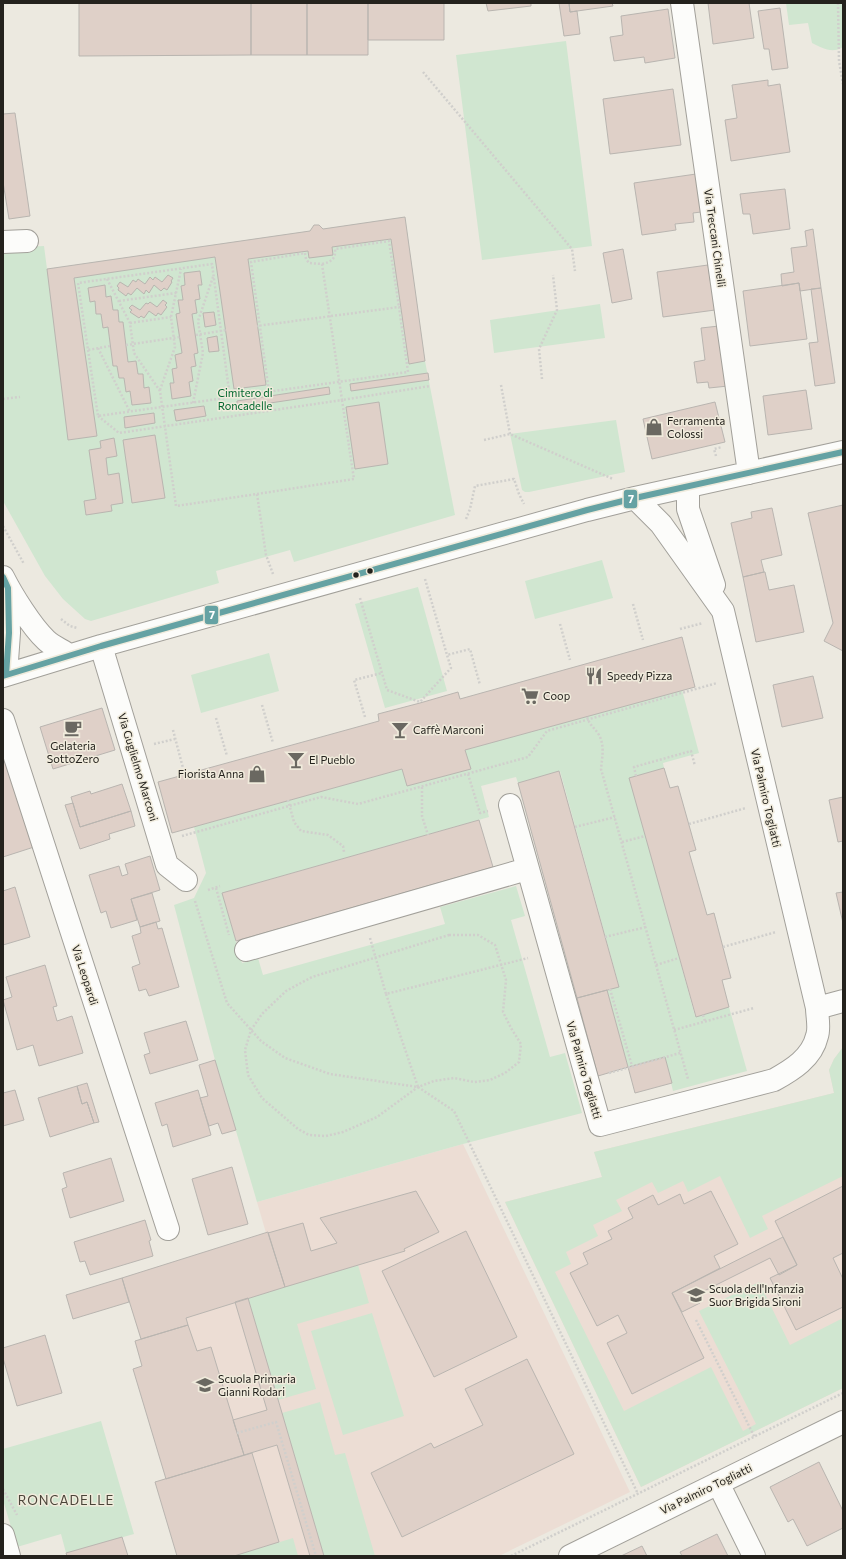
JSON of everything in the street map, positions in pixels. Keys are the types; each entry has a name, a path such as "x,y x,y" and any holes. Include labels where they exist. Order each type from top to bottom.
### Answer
{"street":[{"name":"Via Treccani Chinelli","path":"682,3 749,473"},
{"path":"3,242 27,241"},
{"path":"6,582 9,633 4,676 69,655 484,538 635,498 843,452"},
{"name":"Via Palmiro Togliatti","path":"510,806 600,1125 774,1080 790,1071 804,1060 818,1035 817,1008 723,611 698,542 688,509 688,487"},
{"name":"Via Palmiro Togliatti","path":"635,498 661,524 723,611"},
{"path":"6,582 36,629 46,640 69,655"},
{"name":"Via Guglielmo Marconi","path":"101,646 167,865 186,880"},
{"name":"Via Leopardi","path":"3,720 168,1229"},
{"path":"246,950 527,869"},
{"path":"817,1008 843,1001"},
{"name":"Via Palmiro Togliatti","path":"573,1555 843,1422"},
{"path":"718,1484 754,1556"},
{"path":"3,1535 10,1556"}],"path":[{"path":"838,3 839,61 843,84"},
{"path":"423,72 572,249 575,271"},
{"path":"98,416 230,398 408,372 389,241 335,249 333,259 322,264 309,262 306,259 305,253 251,262 269,392"},
{"path":"230,398 212,264 78,283 98,416 119,433 430,386"},
{"path":"181,269 171,318 175,348 160,391 176,506 354,479 322,264"},
{"path":"542,379 539,349 557,310 553,275"},
{"path":"193,403 203,353 198,321 213,276"},
{"path":"107,279 130,323 134,353 160,391"},
{"path":"118,301 176,293"},
{"path":"259,326 399,306"},
{"path":"130,323 171,318"},
{"path":"196,335 226,330"},
{"path":"126,344 180,337"},
{"path":"88,350 110,346"},
{"path":"98,348 130,412"},
{"path":"501,385 510,434"},
{"path":"3,399 20,397"},
{"path":"484,440 510,434 614,479"},
{"path":"462,523 470,509 475,486 514,479 522,503 526,505"},
{"path":"257,494 266,555 274,579"},
{"path":"3,526 26,567"},
{"path":"353,598 360,596 387,690 420,702 451,668 425,578 418,580"},
{"path":"633,604 644,640"},
{"path":"56,614 70,626 83,630"},
{"path":"560,624 570,660"},
{"path":"680,629 700,624"},
{"path":"447,655 470,649 480,685"},
{"path":"365,717 354,680 382,672"},
{"path":"180,836 321,797 358,804 528,757 547,731 587,718 718,683"},
{"path":"262,705 273,743"},
{"path":"216,718 227,756"},
{"path":"587,718 589,724 599,734 604,750 601,769 694,1101"},
{"path":"173,730 183,768"},
{"path":"636,776 634,767 691,752 695,766"},
{"path":"468,774 480,813 510,806"},
{"path":"442,776 443,781"},
{"path":"422,787 422,816 428,834"},
{"path":"288,800 294,822 301,831 328,835 343,846 344,852"},
{"path":"689,824 747,808 745,801"},
{"path":"575,827 615,817"},
{"path":"622,842 645,836"},
{"path":"186,880 194,898 227,1004 261,1041 285,1058 330,1074 418,1087 454,1111 638,1494"},
{"path":"216,888 234,953 246,950"},
{"path":"364,916 386,994 418,1087"},
{"path":"723,948 777,932 775,924"},
{"path":"605,938 646,927"},
{"path":"449,935 478,935 495,945 506,980 503,1012 510,1028 521,1044 519,1062 505,1073 490,1080 474,1082 454,1078 434,1081 418,1087 377,1117 343,1132 326,1136 309,1135 298,1129 262,1098 248,1075 245,1050 251,1030 262,1014 286,991 312,977 376,957 449,935"},
{"path":"386,994 502,966 551,952"},
{"path":"656,965 680,958"},
{"path":"610,989 632,1066"},
{"path":"674,1030 754,1008"},
{"path":"703,1015 705,1021"},
{"path":"587,1079 680,1053"},
{"path":"696,1320 752,1432"},
{"path":"511,1556 843,1393"},
{"path":"237,1433 276,1422 316,1556"}],"shaded area":[{"name":"Scuola dell'Infanzia Suor Brigida Sironi","path":"843,1047 843,1388 641,1487 505,1202 602,1177 594,1152 834,1093 829,1070 834,1059"},
{"path":"463,1144 630,1492 499,1556 177,1556 155,1482 166,1478 133,1369 142,1366 135,1341 141,1339 122,1278 266,1233 257,1202"}],"green space":[{"path":"786,3 843,3 843,47 831,50 812,43 808,23 789,25"},
{"path":"566,41 592,246 482,260 456,55"},
{"name":"Cimitero di Roncadelle","path":"405,217 425,361 455,515 294,562 290,550 216,571 219,583 91,621 85,619 63,599 45,576 3,501 3,248 44,246 47,269 310,231 314,225 319,225 323,229"},
{"path":"600,304 605,338 494,353 490,320"},
{"path":"616,420 625,472 529,492 522,490 510,434"},
{"path":"602,560 613,598 535,619 525,581"},
{"path":"418,587 447,691 385,708 355,604"},
{"path":"269,653 279,691 201,713 191,675"},
{"path":"682,690 699,753 663,763 664,768 630,778 695,1016 729,1007 747,1071 673,1091 665,1058 628,1067 607,990 619,986 560,771 518,783 516,777 481,786 489,817 222,893 242,963 258,958 263,975 445,924 440,907 516,886 525,916 511,920 550,1057 565,1053 582,1113 463,1144 257,1202 215,1060 174,905 194,898 206,873 194,827 402,769 407,786 470,769 465,750"},
{"path":"843,1047 843,1176 762,1216 768,1229 750,1238 720,1176 688,1192 683,1181 658,1193 652,1182 616,1200 622,1211 593,1225 598,1236 566,1252 571,1264 555,1272 624,1411 711,1367 743,1431 756,1424 699,1311 759,1282 790,1345 843,1318 843,1388 641,1487 505,1202 602,1177 594,1152 834,1093 829,1070 834,1059"},
{"path":"358,1265 369,1303 297,1324 316,1389 278,1400 248,1298"},
{"path":"372,1313 404,1416 343,1435 311,1331"},
{"path":"320,1402 335,1455 345,1453 375,1556 324,1556 282,1413"},
{"path":"101,1421 134,1534 66,1553 61,1534 17,1547 3,1500 3,1449"},
{"path":"293,1538 298,1556 234,1556"}],"building":[{"path":"79,3 251,3 251,55 79,56"},
{"path":"251,3 307,3 307,55 251,55"},
{"path":"307,3 368,3 368,55 307,55"},
{"path":"368,3 444,3 444,40 368,40"},
{"path":"486,3 531,3 531,6 488,11"},
{"path":"559,3 569,3 570,12 577,11 580,34 564,36"},
{"path":"569,3 612,3 613,6 570,12"},
{"path":"708,3 749,3 754,38 713,44"},
{"path":"780,8 788,68 772,70 769,49 764,49 758,11"},
{"path":"668,9 675,58 645,63 644,57 614,61 610,37 623,35 621,16"},
{"path":"768,80 768,86 780,84 790,152 731,161 725,120 737,118 732,85"},
{"path":"673,89 681,145 610,154 603,99"},
{"path":"15,113 30,216 9,219 3,182 3,114"},
{"path":"696,174 701,212 693,213 694,222 675,224 676,230 642,235 634,183"},
{"path":"785,189 790,229 753,234 750,214 743,214 740,194"},
{"path":"405,217 425,361 409,364 391,239 332,247 333,255 309,258 308,251 248,259 266,385 234,389 215,257 74,278 97,436 68,440 47,269 310,231 314,225 319,225 323,229"},
{"path":"813,229 821,288 800,291 799,283 782,286 781,274 794,272 791,248 807,246 805,231"},
{"path":"623,249 632,299 612,303 603,253"},
{"path":"708,265 715,310 663,317 657,272"},
{"path":"200,271 202,285 198,285 200,299 195,300 197,313 192,314 198,353 194,354 196,366 191,367 193,381 189,382 191,396 172,399 170,383 174,383 172,369 177,368 175,355 182,353 176,314 180,313 178,300 183,300 181,286 185,285 184,273"},
{"path":"168,275 173,278 167,290 164,288 161,291 154,285 149,293 146,290 144,294 137,288 131,295 128,293 126,296 118,290 119,288 117,286 120,282 128,287 133,280 136,282 138,279 145,284 150,277 153,280 155,277 162,282"},
{"path":"799,283 807,339 750,346 743,291"},
{"path":"105,285 106,297 111,296 113,310 118,310 119,322 123,322 128,362 136,361 138,374 143,374 144,388 149,387 151,403 132,405 130,391 126,392 124,378 119,378 117,366 113,366 108,327 103,328 101,314 96,314 95,301 90,302 88,288"},
{"path":"821,288 835,383 815,386 809,343 818,342 811,289"},
{"path":"163,300 167,303 165,305 167,307 161,315 158,313 156,316 149,311 144,318 141,316 139,318 130,312 132,310 129,308 132,305 140,310 146,303 148,304 150,302 157,307"},
{"path":"214,312 216,325 205,327 203,313"},
{"path":"719,326 728,386 709,388 708,382 697,383 694,362 705,360 701,328"},
{"path":"217,336 219,351 209,352 207,338"},
{"path":"428,373 429,380 351,391 350,384"},
{"path":"329,387 330,394 237,408 237,401"},
{"path":"806,390 812,429 768,435 763,396"},
{"path":"379,402 388,464 355,469 346,407"},
{"path":"715,402 725,442 652,459 643,419"},
{"path":"204,406 206,416 176,421 174,410"},
{"path":"154,413 155,423 125,428 124,417"},
{"path":"155,435 165,498 132,503 123,440"},
{"path":"114,438 117,456 106,458 108,475 119,473 123,503 111,505 112,511 86,515 84,501 96,499 89,450 101,448 100,441"},
{"path":"843,505 843,651 824,641 833,623 808,513"},
{"path":"772,508 782,555 761,560 764,572 743,577 731,523 752,518 751,512"},
{"path":"765,572 769,590 794,585 804,632 756,642 743,577"},
{"path":"682,637 695,687 465,750 471,769 407,786 402,769 172,833 158,782 379,721 378,714 458,692 460,699"},
{"path":"813,676 823,718 782,727 773,685"},
{"path":"102,708 115,750 53,769 40,727"},
{"path":"3,753 34,847 3,857"},
{"path":"664,768 670,788 678,786 696,850 689,852 707,915 714,913 731,978 722,980 729,1007 696,1017 629,778"},
{"path":"559,771 619,987 577,998 518,783"},
{"path":"122,784 131,811 80,827 71,797 90,791 91,794"},
{"path":"843,797 843,841 838,842 829,800"},
{"path":"73,803 80,827 131,811 135,826 109,834 110,839 80,849 65,805"},
{"path":"479,820 493,867 236,941 222,893"},
{"path":"150,856 160,890 131,899 137,920 111,928 106,911 101,913 89,875 119,866 122,876 128,874 125,864"},
{"path":"15,887 30,937 3,945 3,891"},
{"path":"843,892 843,923 836,893"},
{"path":"152,893 160,921 140,927 131,899"},
{"path":"156,922 158,929 162,928 179,987 149,996 146,989 139,991 132,967 140,964 132,936 141,933 140,927"},
{"path":"45,965 57,1006 53,1007 57,1021 72,1016 83,1053 39,1066 33,1045 17,1050 3,1000 12,997 6,977"},
{"path":"607,990 628,1067 598,1076 577,998"},
{"path":"186,1021 198,1060 150,1074 144,1055 150,1053 144,1033"},
{"path":"665,1057 672,1083 635,1093 628,1067"},
{"path":"215,1060 236,1130 222,1134 218,1123 209,1126 200,1098 208,1096 199,1065"},
{"path":"87,1083 99,1122 94,1123 87,1102 82,1104 77,1086"},
{"path":"77,1086 82,1104 87,1102 94,1123 50,1137 38,1098"},
{"path":"15,1090 24,1120 3,1126 3,1093"},
{"path":"198,1090 211,1135 173,1147 167,1124 162,1126 155,1103"},
{"path":"111,1158 124,1201 70,1218 62,1189 67,1187 63,1173"},
{"path":"232,1167 248,1224 208,1235 192,1179"},
{"path":"843,1186 843,1253 833,1258 843,1279 843,1307 796,1330 770,1278 797,1265 775,1221"},
{"path":"416,1191 439,1232 404,1249 405,1251 285,1287 268,1233 303,1223 311,1251 337,1243 320,1218"},
{"path":"711,1191 738,1244 714,1256 720,1268 672,1293 704,1358 632,1394 607,1343 627,1333 618,1315 597,1326 570,1273 588,1264 583,1253 612,1239 608,1231 633,1218 628,1208 653,1195 658,1205 680,1194 684,1204"},
{"path":"145,1220 151,1240 149,1241 153,1256 90,1275 85,1261 80,1262 74,1242"},
{"path":"466,1231 517,1337 434,1377 382,1271"},
{"path":"268,1232 285,1287 186,1318 188,1325 141,1339 122,1278"},
{"path":"783,1237 797,1265 779,1275 770,1258 696,1295 700,1303 682,1312 672,1293"},
{"path":"122,1278 129,1302 73,1319 66,1295"},
{"path":"248,1298 324,1556 310,1556 277,1445 244,1455 233,1420 267,1410 235,1302"},
{"path":"188,1325 197,1351 211,1347 244,1455 166,1479 133,1369 142,1366 135,1341"},
{"path":"45,1335 62,1393 17,1406 3,1358 3,1348"},
{"path":"527,1359 574,1454 402,1537 371,1473 431,1443 434,1448 483,1425 465,1389"},
{"path":"252,1453 279,1542 234,1556 177,1556 155,1482"},
{"path":"819,1462 843,1511 843,1528 807,1546 793,1519 788,1522 770,1487"},
{"path":"717,1534 728,1556 682,1556 680,1552"},
{"path":"122,1537 128,1556 67,1556 66,1553"},
{"path":"642,1546 647,1556 621,1556"}],"transit line":[{"name":"7","path":"3,676 101,646 587,510 843,452"},
{"name":"7","path":"3,577 8,588 9,633 6,675"}],"place":[{"name":"Ferramenta Colossi","path":"654,427"},
{"name":"Speedy Pizza","path":"594,676"},
{"name":"Coop","path":"530,696"},
{"name":"Gelateria SottoZero","path":"73,728"},
{"name":"Caffè Marconi","path":"400,730"},
{"name":"El Pueblo","path":"296,760"},
{"name":"Fiorista Anna","path":"257,774"},
{"name":"Scuola dell'Infanzia Suor Brigida Sironi","path":"696,1295"},
{"name":"Scuola Primaria Gianni Rodari","path":"205,1385"}],"district":[{"name":"RONCADELLE","path":"66,1500"}]}
